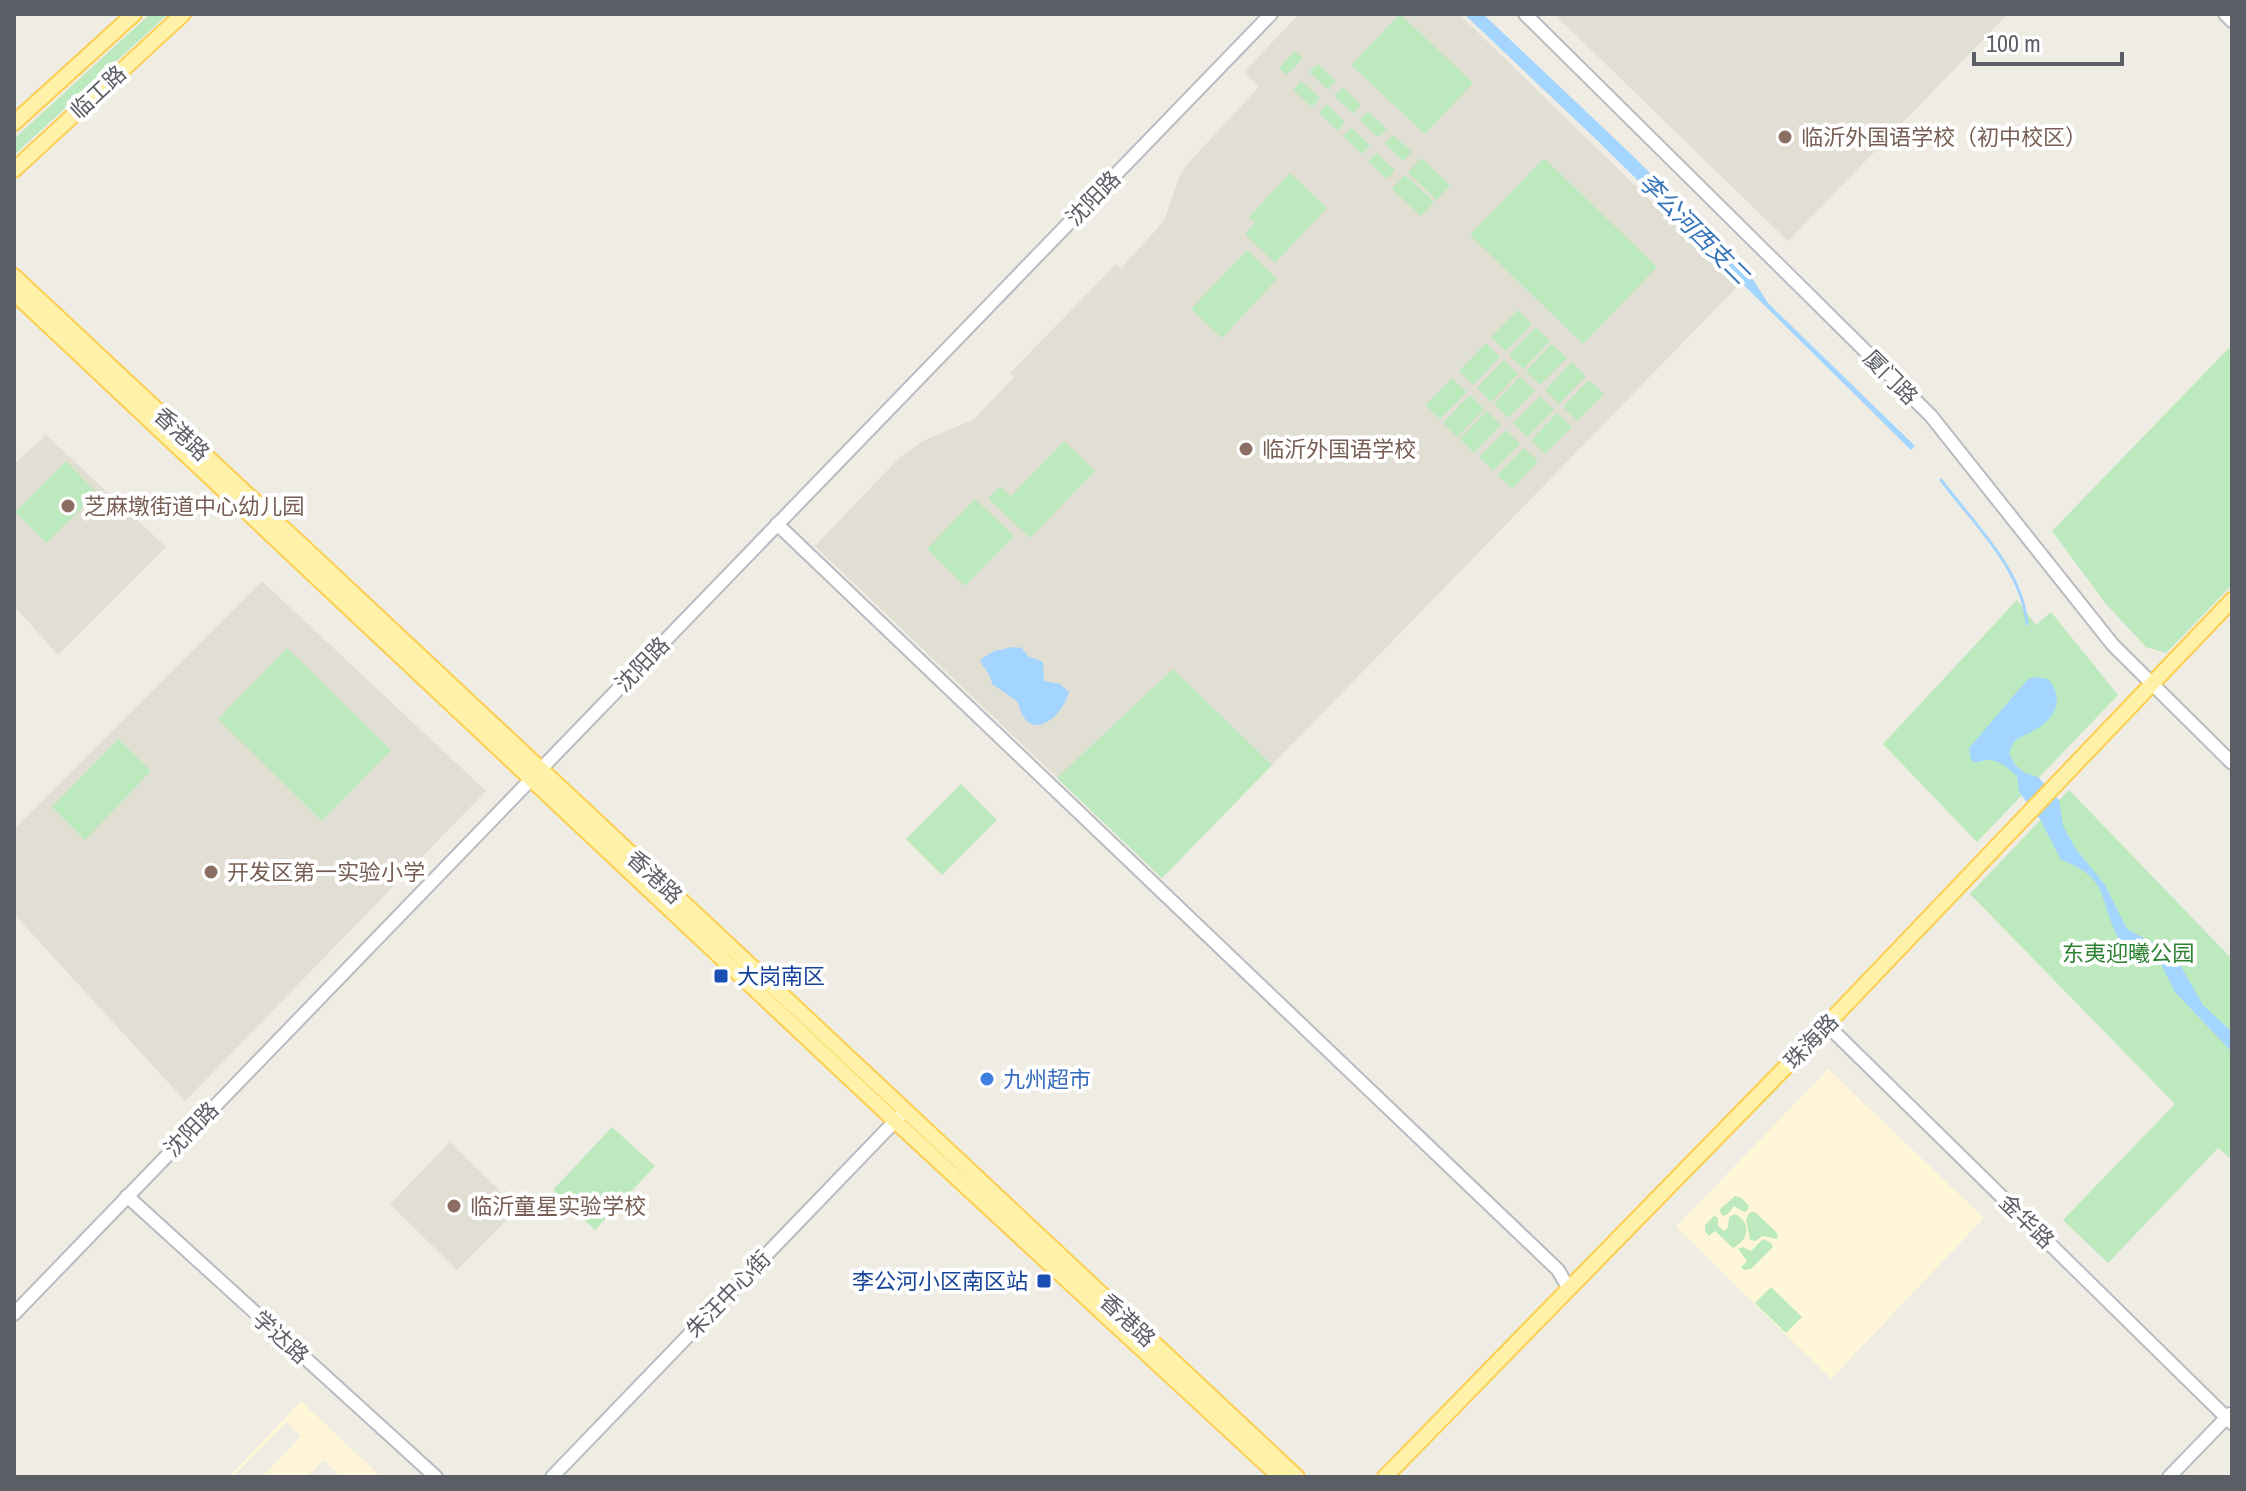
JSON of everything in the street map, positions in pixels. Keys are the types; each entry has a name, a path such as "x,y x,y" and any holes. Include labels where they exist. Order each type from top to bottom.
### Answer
{"main road":[{"name":"临工路","path":"14,123 134,14"},
{"name":"临工路","path":"14,170 183,14"},
{"name":"香港路","path":"14,276 535,774"},
{"name":"香港路","path":"14,293 535,774 1280,1477"},
{"name":"珠海路","path":"1385,1477 1827,1025 2232,600"},
{"name":"香港路","path":"900,1116 1297,1477"}],"street":[{"name":"沈阳路","path":"14,1314 1271,14"},
{"name":"厦门路","path":"1525,14 1931,416 2113,645 2232,763"},
{"path":"2225,14 2232,21"},
{"path":"777,524 1558,1270 1569,1289"},
{"name":"金华路","path":"1827,1025 2230,1417 2169,1477"},
{"name":"朱汪中心街","path":"552,1477 900,1116"},
{"name":"学达路","path":"127,1196 436,1477"}],"shaded area":[{"name":"临沂外国语学校","path":"1299,14 1459,14 1738,286 1162,878 815,546 900,457 925,440 973,420 1014,377 1010,373 1116,264 1121,268 1156,230 1165,218 1179,177 1188,163 1259,87 1244,72"},
{"name":"临沂外国语学校（初中校区）","path":"1554,14 2002,14 2005,17 1788,241"},
{"name":"芝麻墩街道中心幼儿园","path":"46,435 166,547 58,655 14,606 14,464"},
{"name":"开发区第一实验小学","path":"262,581 486,791 185,1101 14,914 14,829"},
{"path":"1828,1069 1984,1218 1831,1379 1676,1227"},
{"name":"临沂童星实验学校","path":"450,1142 518,1209 457,1270 390,1204"},
{"path":"301,1401 381,1477 335,1477 338,1474 323,1460 307,1477 262,1477 301,1436 287,1422 233,1477 229,1477"}],"green space":[{"path":"150,14 168,14 14,155 14,139"},
{"path":"1400,14 1473,83 1425,134 1351,65"},
{"path":"1295,51 1303,58 1287,75 1279,68"},
{"path":"1318,64 1336,81 1328,90 1309,72"},
{"path":"1301,81 1320,98 1312,107 1293,90"},
{"path":"1343,87 1361,105 1353,114 1334,96"},
{"path":"1327,104 1345,122 1337,131 1319,113"},
{"path":"1368,111 1387,129 1378,137 1360,120"},
{"path":"1351,128 1370,145 1362,154 1343,136"},
{"path":"1393,135 1412,152 1403,161 1385,144"},
{"path":"1376,153 1395,170 1387,179 1368,162"},
{"path":"1421,158 1450,185 1437,200 1408,173"},
{"path":"1544,158 1657,267 1583,344 1470,235"},
{"path":"1290,173 1327,208 1275,263 1245,234 1255,223 1249,217"},
{"path":"1405,175 1434,202 1421,216 1392,189"},
{"path":"1247,250 1277,279 1222,338 1191,309"},
{"path":"1518,310 1532,324 1506,351 1491,337"},
{"path":"1536,327 1550,341 1523,369 1509,355"},
{"path":"1486,343 1500,357 1473,385 1459,371"},
{"path":"1552,344 1567,358 1540,385 1526,371"},
{"path":"2232,345 2232,585 2166,653 2146,647 2106,604 2052,531"},
{"path":"1504,360 1518,374 1491,402 1477,388"},
{"path":"1572,362 1586,376 1559,404 1545,390"},
{"path":"1520,377 1535,391 1508,418 1494,404"},
{"path":"1452,378 1467,392 1440,419 1425,405"},
{"path":"1589,380 1604,394 1577,421 1563,407"},
{"path":"1470,395 1484,409 1457,437 1443,423"},
{"path":"1540,396 1554,410 1527,437 1513,423"},
{"path":"1487,411 1501,425 1474,453 1460,439"},
{"path":"1557,413 1572,427 1545,454 1531,440"},
{"path":"1506,430 1520,444 1493,471 1479,457"},
{"path":"1064,441 1095,471 1030,538 988,498 1000,486 1011,496"},
{"path":"1524,448 1538,461 1512,489 1497,475"},
{"path":"66,461 97,493 46,543 15,512"},
{"path":"975,499 1014,536 965,586 927,549"},
{"path":"2017,600 2036,625 2051,612 2118,695 1977,842 1883,744"},
{"path":"287,648 391,750 322,821 218,719"},
{"path":"1173,669 1272,765 1162,878 1057,778"},
{"path":"118,739 151,771 85,840 52,807"},
{"path":"961,784 997,820 942,875 906,839"},
{"name":"东夷迎曦公园","path":"2069,790 2232,959 2232,1160 2218,1148 2108,1263 2063,1220 2175,1104 1970,894"},
{"path":"612,1127 655,1166 595,1230 553,1190"},
{"path":"1735,1196 1742,1198 1749,1206 1748,1210 1744,1212 1734,1206 1723,1216 1719,1210"},
{"path":"1750,1212 1755,1212 1777,1233 1778,1239 1763,1236 1755,1241 1750,1240 1746,1219"},
{"path":"1735,1214 1744,1222 1746,1231 1742,1241 1733,1248 1715,1231 1709,1236 1705,1231 1705,1225 1714,1216 1724,1231 1728,1227 1729,1217"},
{"path":"1763,1239 1773,1247 1751,1269 1744,1270 1741,1267 1747,1261 1738,1249 1743,1247 1751,1251"},
{"path":"1771,1287 1802,1317 1786,1333 1755,1303"}],"water":[{"path":"1464,14 1483,14 1635,158 1750,275 1768,303 1915,446 1911,450 1600,143"},
{"path":"1022,648 1028,656 1043,662 1044,681 1060,684 1069,692 1059,711 1044,724 1029,723 1022,715 1018,702 992,684 980,660 994,651"},
{"path":"2028,679 2048,679 2053,686 2056,705 2045,723 2014,742 2009,753 2015,765 2025,773 2038,777 2059,800 2063,826 2076,849 2105,885 2127,929 2174,954 2203,1005 2232,1032 2232,1052 2175,992 2159,960 2119,939 2095,882 2088,874 2061,860 2040,819 2019,792 2017,776 1998,762 1988,760 1976,763 1971,760 1969,748"}],"waterway":[{"name":"李公河西支二","path":"1941,480 2006,565 2023,603 2027,624"}],"place":[{"name":"临沂外国语学校（初中校区）","path":"1785,137"},
{"name":"临沂外国语学校","path":"1246,449"},
{"name":"芝麻墩街道中心幼儿园","path":"68,506"},
{"name":"开发区第一实验小学","path":"211,872"},
{"name":"大岗南区","path":"721,976"},
{"name":"九州超市","path":"987,1079"},
{"name":"临沂童星实验学校","path":"454,1206"},
{"name":"李公河小区南区站","path":"1044,1281"}]}
